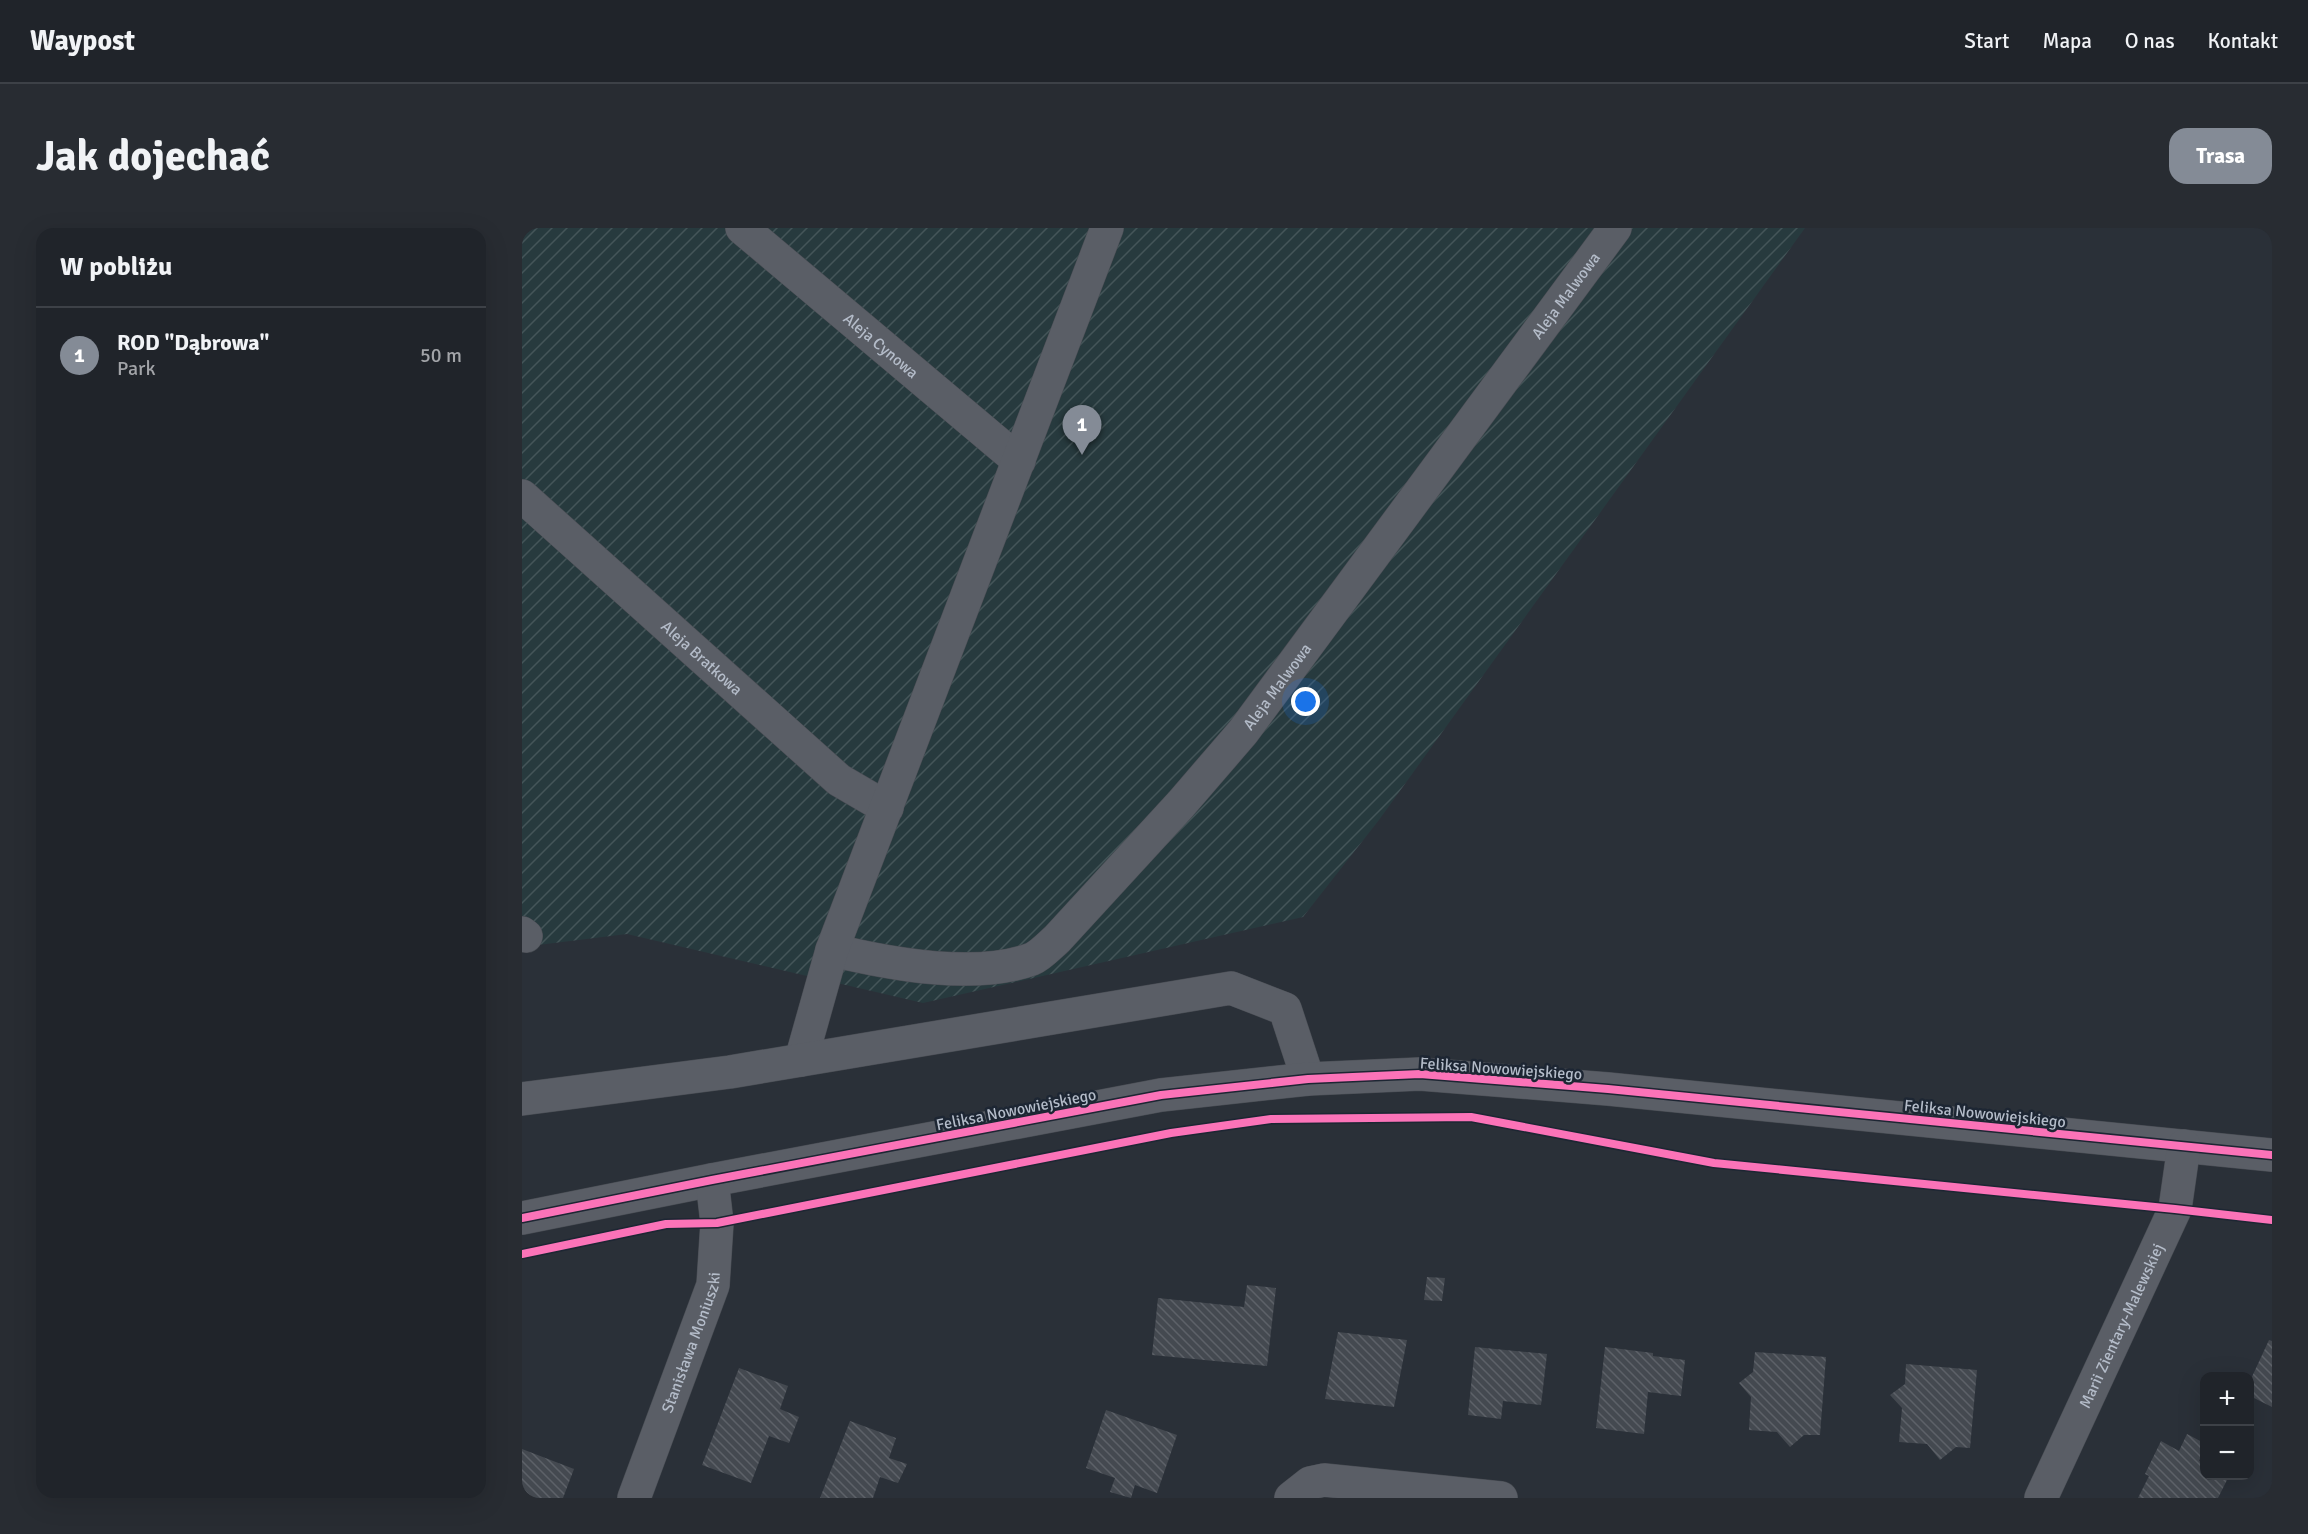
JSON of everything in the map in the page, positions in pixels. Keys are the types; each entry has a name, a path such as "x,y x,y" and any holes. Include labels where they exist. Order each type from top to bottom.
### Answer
{"street":[{"name":"Aleja Cynowa","path":"742,228 1019,461"},
{"path":"801,1060 828,965 1107,228"},
{"name":"Aleja Malwowa","path":"828,965 870,959 951,970 1003,966 1034,958 1057,939 1181,804 1243,732 1615,228"},
{"name":"Aleja Bratkowa","path":"522,496 839,780 887,808"},
{"path":"522,1099 730,1072 1231,988 1285,1009 1308,1079"},
{"name":"Feliksa Nowowiejskiego","path":"522,1218 1161,1095 1308,1079 1420,1074 1608,1089 2272,1155"},
{"name":"Marii Zientary-Malewskiej","path":"2041,1498 2175,1209 2184,1146"},
{"name":"Stanisława Moniuszki","path":"634,1498 713,1285 717,1223 712,1180"},
{"path":"1291,1498 1310,1484 1331,1480 1501,1498"}],"green space":[{"path":"522,228 1805,228 1379,820 1303,917 923,1003 627,934 522,947"}],"building":[{"path":"1427,1277 1445,1278 1442,1301 1424,1300"},
{"path":"1247,1285 1276,1288 1267,1366 1152,1355 1158,1298 1244,1307"},
{"path":"1338,1332 1407,1340 1394,1407 1325,1399"},
{"path":"2269,1340 2272,1341 2272,1407 2254,1398 2254,1372"},
{"path":"1475,1347 1547,1354 1541,1405 1503,1401 1501,1419 1468,1415"},
{"path":"1605,1347 1685,1360 1681,1396 1648,1392 1644,1434 1596,1428"},
{"path":"1755,1352 1826,1357 1820,1435 1804,1435 1790,1447 1777,1432 1749,1430 1751,1397 1739,1383 1753,1372"},
{"path":"1906,1364 1977,1370 1970,1448 1956,1447 1940,1460 1927,1444 1899,1442 1902,1408 1890,1395 1905,1384"},
{"path":"739,1368 788,1386 780,1409 799,1417 789,1443 769,1436 751,1483 702,1465"},
{"path":"1106,1410 1177,1435 1157,1493 1135,1485 1131,1498 1110,1492 1115,1478 1086,1468"},
{"path":"850,1421 896,1438 889,1458 907,1464 898,1483 880,1477 873,1498 820,1498"},
{"path":"2187,1434 2200,1441 2200,1480 2227,1480 2218,1498 2138,1498 2149,1476 2145,1474 2161,1441 2179,1451"},
{"path":"522,1449 574,1469 563,1498 522,1498"}],"cycle path":[{"path":"522,1218 1161,1095 1308,1079 1420,1074 1608,1089 2272,1155"},
{"path":"522,1254 666,1224 717,1223 1171,1133 1271,1119 1471,1117 1714,1163 2272,1220"}],"place":[{"name":"ROD \"Dąbrowa\"","path":"1082,455"}]}
